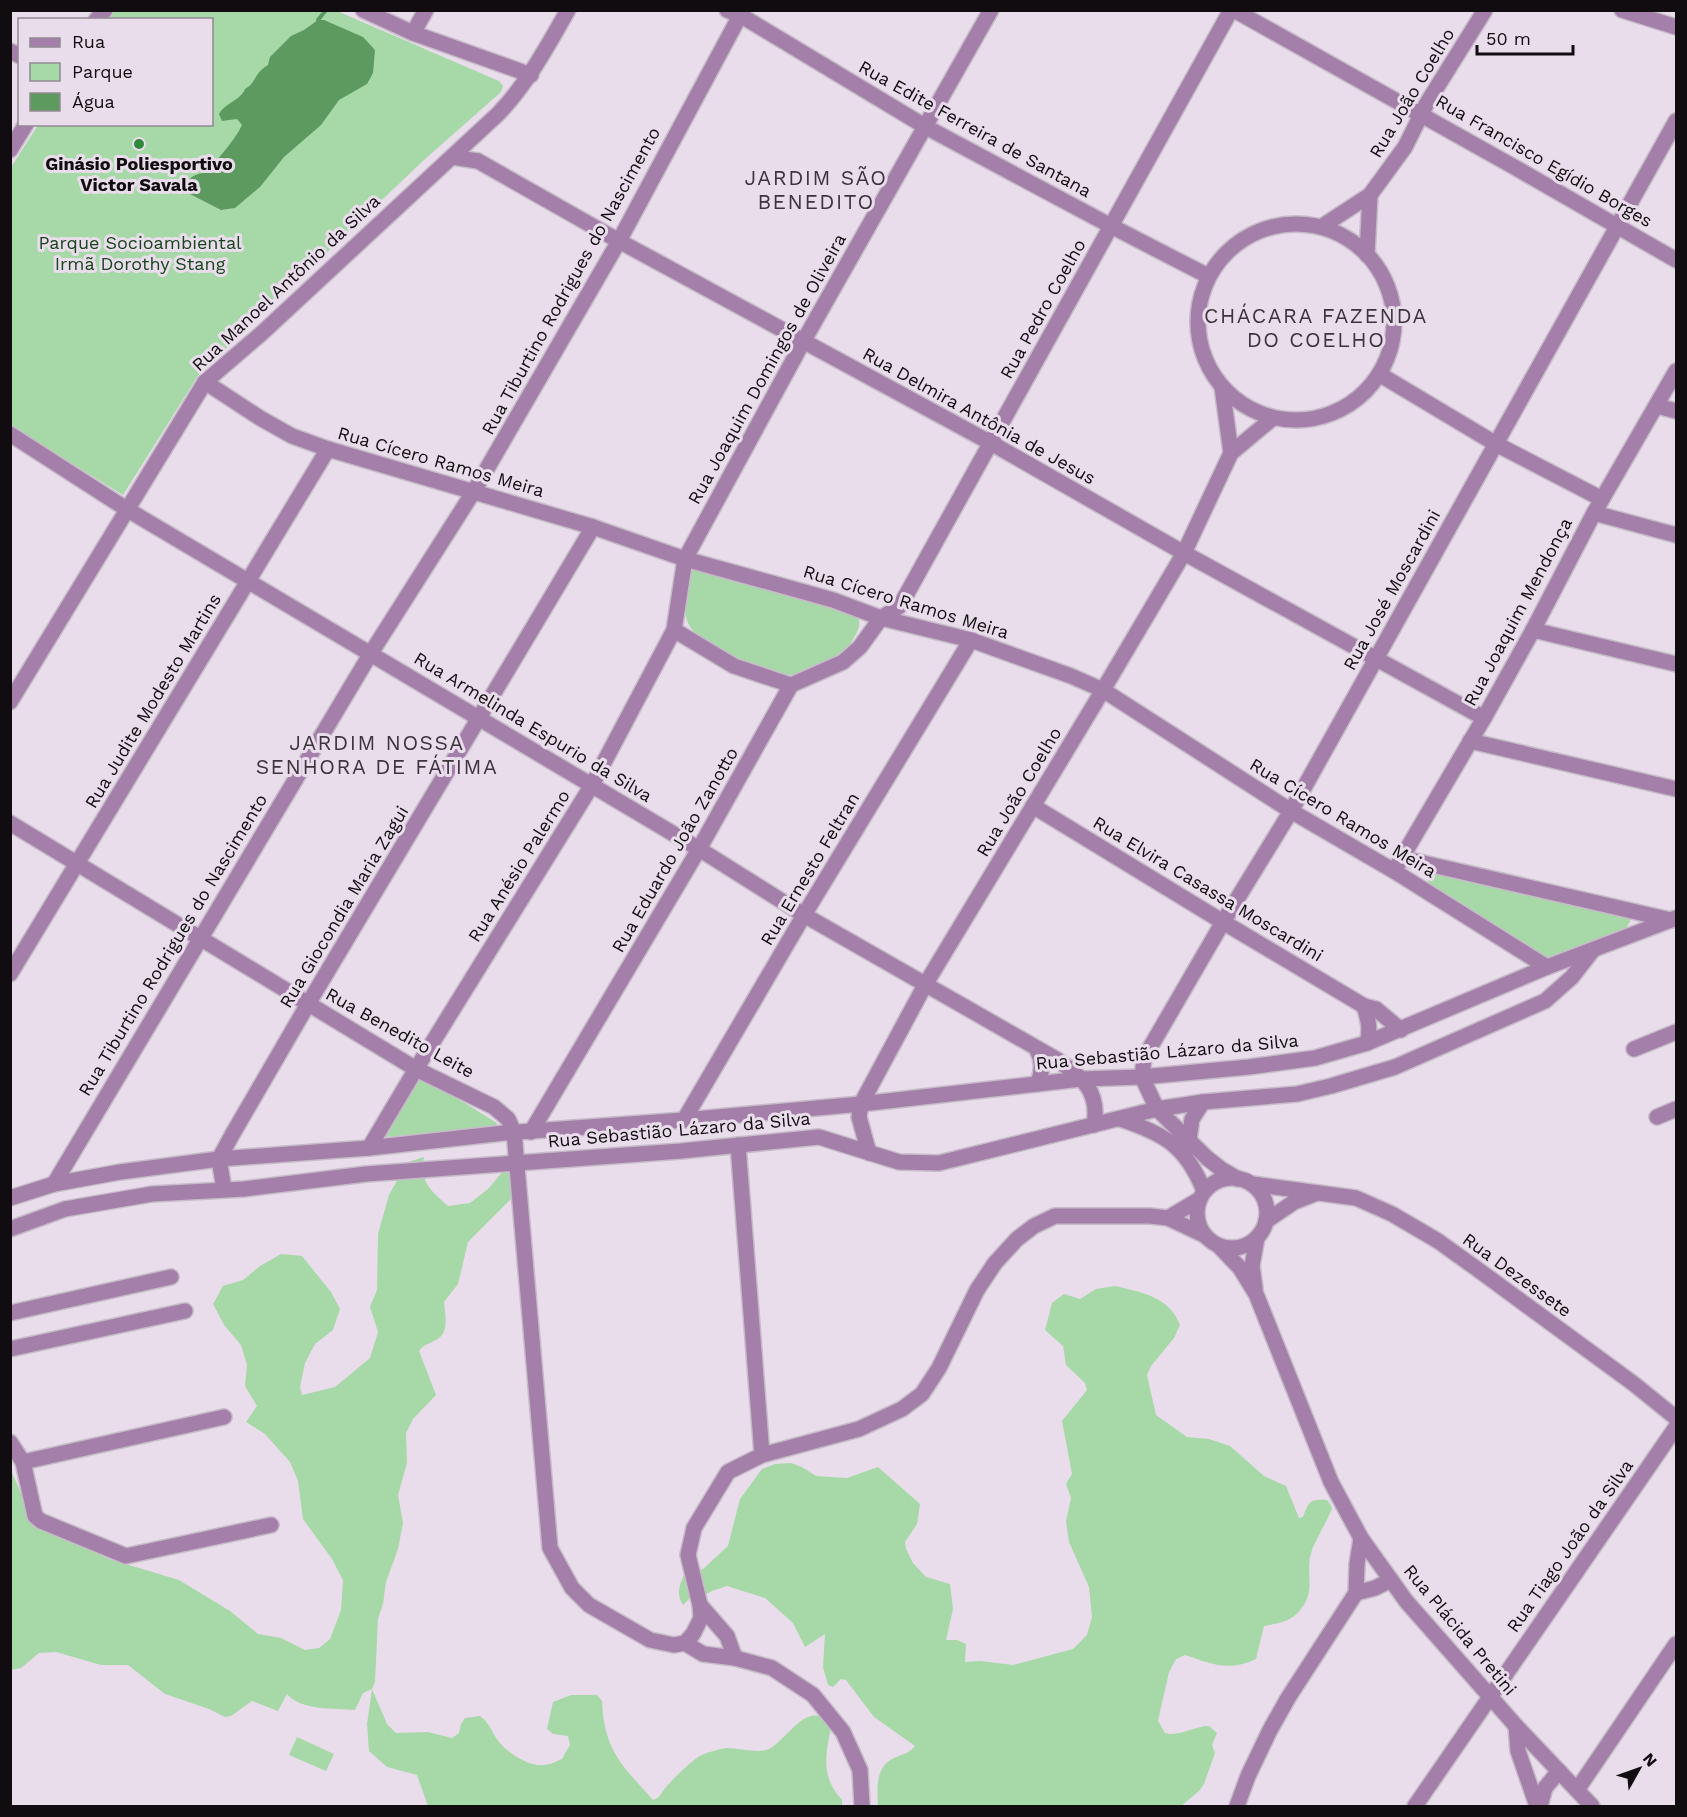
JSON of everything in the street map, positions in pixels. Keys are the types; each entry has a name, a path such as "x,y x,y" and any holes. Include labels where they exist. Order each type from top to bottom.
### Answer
{"street":[{"path":"363,10 413,33 531,75"},
{"path":"413,33 426,10"},
{"name":"Rua Manoel Antônio da Silva","path":"10,702 205,382 262,333 498,114 531,75 568,10"},
{"name":"Rua Joaquim Domingos de Oliveira","path":"685,559 803,342 991,10"},
{"name":"Rua Francisco Egídio Borges","path":"1232,10 1677,260"},
{"name":"Rua Pedro Coelho","path":"881,618 900,606 1232,10"},
{"name":"Rua João Coelho","path":"1321,226 1370,195 1405,147 1421,115 1485,10"},
{"path":"1622,10 1677,27"},
{"name":"Rua Edite Ferreira de Santana","path":"736,12 926,127 1208,276"},
{"name":"Rua Tiburtino Rodrigues do Nascimento","path":"54,1184 370,653 474,491 619,241 736,12"},
{"name":"Rua José Moscardini","path":"1142,1077 1144,1058 1291,811 1677,121"},
{"path":"10,150 25,126"},
{"name":"Rua Delmira Antônia de Jesus","path":"452,157 478,161 1484,718"},
{"path":"1367,255 1370,195"},
{"path":"1294,223 1321,226 1346,237 1367,255 1383,276 1392,300 1394,326 1390,351 1368,391 1344,408 1298,421 1273,418 1245,407 1222,387 1206,362 1198,334 1199,304 1208,276 1224,254 1244,237 1268,227 1294,223"},
{"name":"Rua Joaquim Mendonça","path":"1398,865 1533,630 1593,513 1677,371"},
{"path":"1379,374 1496,444 1602,498"},
{"name":"Rua Cícero Ramos Meira","path":"205,382 292,436 328,449 593,527 685,559 833,600 881,618 971,640 1071,676 1103,690 1291,811 1398,865 1547,967"},
{"path":"1222,387 1231,453"},
{"path":"1657,406 1677,411"},
{"name":"Rua João Coelho","path":"861,1104 925,985 1184,553 1231,453 1273,418"},
{"name":"Rua Armelinda Espurio da Silva","path":"10,434 128,510 699,849 804,915 1056,1059 1081,1079"},
{"name":"Rua Judite Modesto Martins","path":"10,974 328,449"},
{"path":"1593,513 1677,535"},
{"name":"Rua Giocondia Maria Zagui","path":"219,1159 308,1004 593,527"},
{"name":"Rua Anésio Palermo","path":"369,1148 592,785 674,630 685,559"},
{"path":"674,630 735,666 791,685 843,662 860,647 881,618"},
{"path":"1533,630 1677,664"},
{"name":"Rua Ernesto Feltran","path":"684,1120 804,915 971,640"},
{"name":"Rua Eduardo João Zanotto","path":"531,1132 699,849 791,685"},
{"path":"1470,741 1677,789"},
{"name":"Rua Elvira Casassa Moscardini","path":"1033,806 1364,1006 1376,1009 1401,1030"},
{"name":"Rua Benedito Leite","path":"10,823 416,1069 494,1107 508,1119 509,1133"},
{"path":"1398,865 1674,919"},
{"name":"Rua Sebastião Lázaro da Silva","path":"10,1198 54,1184 120,1172 219,1159 684,1120 861,1104 1081,1079 1142,1077 1286,1063 1324,1056 1367,1043 1547,967 1674,919"},
{"name":"Rua Sebastião Lázaro da Silva","path":"10,1229 65,1209 143,1195 244,1189 366,1174 512,1164 819,1137 899,1162 939,1163 1156,1109 1203,1102 1297,1094 1395,1067 1545,1000 1572,977 1593,950"},
{"path":"1364,1006 1370,1033 1367,1043"},
{"path":"1634,1049 1677,1032"},
{"path":"1037,1050 1042,1063 1042,1071 1037,1084"},
{"path":"1142,1077 1156,1109 1221,1169 1245,1181 1259,1192 1264,1201 1266,1221"},
{"path":"1081,1079 1095,1100 1094,1125"},
{"path":"1189,1140 1192,1119 1203,1102"},
{"path":"861,1104 859,1117 869,1153"},
{"path":"1657,1117 1677,1109"},
{"path":"1120,1119 1147,1128 1166,1139 1193,1166 1202,1195 1197,1217 1204,1234"},
{"path":"509,1133 550,1548 572,1588 589,1605 650,1640 674,1645 685,1643 693,1634 701,1618 688,1555 694,1528 728,1472 762,1455 859,1429 902,1409 922,1394 939,1368 977,1290 995,1263 1017,1239 1034,1226 1056,1216 1168,1218 1204,1234 1219,1246 1239,1247 1257,1238 1266,1221 1294,1202 1319,1192"},
{"path":"738,1145 762,1455"},
{"path":"219,1159 224,1189"},
{"path":"1168,1218 1202,1195 1219,1180 1245,1181"},
{"name":"Rua Dezessete","path":"1245,1181 1356,1198 1392,1214 1438,1242 1634,1384 1677,1418"},
{"name":"Rua Plácida Pretini","path":"1256,1294 1252,1266 1257,1238"},
{"name":"Rua Plácida Pretini","path":"1219,1246 1239,1268 1256,1294 1331,1482 1361,1538 1406,1601 1516,1726 1593,1806"},
{"path":"10,1313 171,1277"},
{"path":"10,1349 185,1311"},
{"path":"23,1462 224,1417"},
{"name":"Rua Tiago João da Silva","path":"1415,1806 1677,1427"},
{"path":"10,1442 23,1462 33,1510 41,1521 126,1556 271,1525"},
{"path":"1237,1806 1248,1776 1274,1722 1356,1593 1361,1538"},
{"path":"1356,1593 1375,1588 1391,1580"},
{"path":"700,1605 727,1636 735,1658"},
{"path":"685,1643 703,1654 735,1658 772,1668 813,1695 843,1732 860,1770 862,1806"},
{"path":"1577,1790 1677,1644"},
{"path":"1516,1726 1518,1751 1538,1806"},
{"path":"1538,1806 1545,1788 1559,1771"}],"green space":[{"name":"Parque Socioambiental Irmã Dorothy Stang","path":"111,11 337,11 499,81 503,86 501,92 424,160 199,374 123,495 11,426 10,169 37,126 213,126 213,18 104,18"},
{"path":"691,567 855,613 859,621 856,634 851,643 836,658 816,669 795,675 785,675 758,669 707,642 691,628 686,617 685,605"},
{"path":"1437,872 1630,916 1630,922 1625,929 1549,959 1429,887 1429,878"},
{"path":"421,1076 497,1123 497,1127 384,1137 418,1077"},
{"path":"424,1157 425,1180 432,1191 448,1206 470,1203 488,1189 510,1163 521,1189 468,1242 458,1284 444,1302 446,1323 443,1333 419,1351 436,1395 413,1419 406,1433 407,1463 398,1495 403,1523 378,1619 375,1682 372,1689 363,1693 355,1710 309,1706 287,1694 278,1711 252,1701 231,1716 225,1717 165,1694 128,1665 101,1665 56,1652 39,1653 21,1668 11,1670 10,1468 30,1514 50,1532 109,1559 179,1580 230,1611 258,1634 281,1638 305,1650 319,1648 330,1639 341,1610 343,1580 332,1559 303,1519 298,1481 290,1462 265,1434 246,1422 257,1406 245,1386 247,1365 241,1345 224,1325 213,1304 223,1286 243,1280 260,1266 281,1254 302,1256 331,1292 340,1309 333,1330 315,1344 305,1363 300,1387 302,1395 335,1387 370,1358 378,1332 370,1307 377,1290 378,1234 389,1195 400,1175 411,1161"},
{"path":"1115,1286 1154,1297 1169,1308 1180,1325 1174,1338 1151,1366 1147,1375 1156,1415 1187,1437 1209,1439 1230,1446 1264,1476 1286,1486 1299,1518 1303,1517 1311,1502 1327,1500 1330,1504 1331,1511 1313,1546 1310,1558 1306,1602 1289,1619 1264,1626 1256,1659 1228,1666 1212,1664 1185,1655 1176,1659 1169,1672 1158,1721 1165,1733 1175,1734 1209,1726 1217,1733 1212,1745 1215,1753 1204,1784 1181,1806 878,1806 877,1793 883,1767 915,1746 874,1717 846,1680 841,1679 833,1687 828,1685 823,1667 825,1634 805,1647 793,1623 765,1598 727,1586 700,1598 691,1597 683,1605 679,1590 684,1575 703,1569 728,1546 740,1499 762,1469 775,1464 791,1463 816,1476 847,1478 878,1467 920,1504 917,1524 905,1542 906,1549 913,1563 926,1577 950,1584 953,1609 946,1640 957,1640 966,1644 965,1662 980,1661 1013,1665 1073,1649 1087,1635 1092,1617 1089,1587 1069,1542 1066,1521 1071,1498 1066,1484 1072,1474 1062,1421 1087,1390 1085,1383 1066,1365 1063,1346 1045,1330 1052,1303 1064,1294 1080,1299 1096,1289"},
{"path":"372,1689 387,1724 396,1733 428,1732 452,1738 459,1733 465,1718 480,1716 508,1751 526,1762 538,1765 562,1759 570,1745 568,1736 553,1734 547,1729 553,1702 571,1695 597,1695 602,1701 606,1733 611,1745 632,1777 653,1800 659,1797 682,1770 700,1756 727,1748 754,1751 769,1749 800,1722 808,1717 816,1716 823,1719 831,1728 826,1766 831,1783 842,1800 842,1806 428,1806 417,1775 387,1767 369,1751 367,1724"},
{"path":"297,1737 334,1754 326,1771 289,1755"}],"water":[{"path":"318,20 324,20 363,37 375,50 373,73 367,84 339,100 321,125 284,157 260,187 235,208 221,210 188,193 186,186 189,179 197,174 208,172 242,125 237,119 222,121 219,114 222,110 252,84 268,65 270,57 291,36"}],"waterway":[{"path":"318,20 326,10"}],"place":[{"name":"Ginásio Poliesportivo Victor Savala","path":"139,144"}],"district":[{"name":"JARDIM SÃO BENEDITO","path":"816,190"},
{"name":"CHÁCARA FAZENDA DO COELHO","path":"1316,328"},
{"name":"JARDIM NOSSA SENHORA DE FÁTIMA","path":"377,755"}]}
